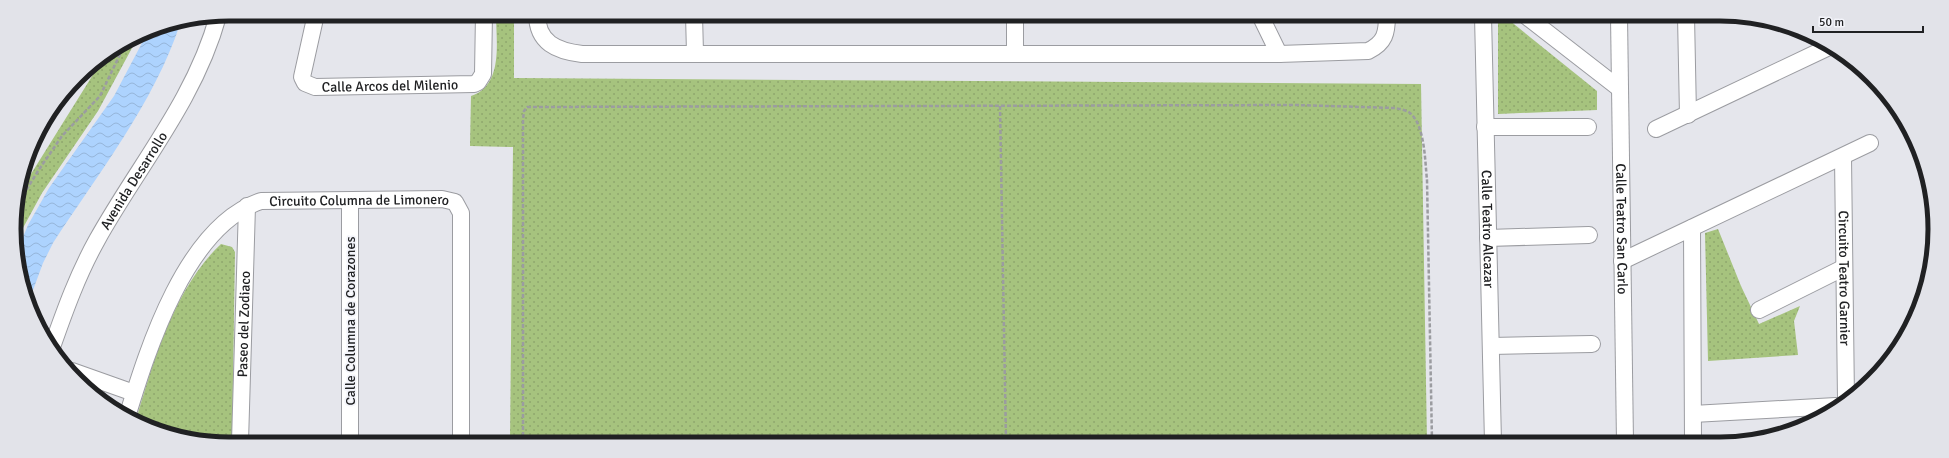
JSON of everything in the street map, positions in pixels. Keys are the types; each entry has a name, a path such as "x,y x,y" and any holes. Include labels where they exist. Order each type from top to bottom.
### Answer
{"street":[{"name":"Avenida Desarrollo","path":"54,341 66,306 97,241 188,93 201,64 216,21"},
{"name":"Calle Arcos del Milenio","path":"314,21 302,77 305,83 315,87 474,84 478,82 483,74 484,21"},
{"path":"537,21 537,26 542,37 552,46 567,52 582,54 1279,54 1368,50 1377,46 1384,37 1387,21"},
{"path":"694,21 695,53"},
{"path":"1015,21 1015,54"},
{"path":"1263,21 1279,54"},
{"name":"Calle Teatro Alcazar","path":"1483,21 1493,437"},
{"path":"1532,21 1620,89"},
{"name":"Calle Teatro San Carlo","path":"1619,21 1624,437"},
{"path":"1686,21 1688,115"},
{"path":"1656,129 1825,49"},
{"path":"1485,127 1588,127"},
{"path":"1622,261 1870,143"},
{"name":"Circuito Teatro Garnier","path":"1843,157 1843,268 1846,395"},
{"name":"Circuito Columna de Limonero","path":"129,411 150,346 180,280 198,251 210,236 222,223 247,206 261,201 442,199 455,202 461,213 461,437"},
{"name":"Calle Columna de Corazones","path":"350,201 350,437"},
{"name":"Paseo del Zodiaco","path":"240,437 247,206"},
{"path":"1692,228 1693,437"},
{"path":"1488,238 1589,235"},
{"path":"1759,310 1843,268"},
{"path":"1491,346 1592,344"},
{"path":"80,374 134,392"},
{"path":"1692,414 1828,406"}],"path":[{"path":"24,193 62,136 100,96 122,51"},
{"path":"523,437 523,120 524,111 527,107 1296,105 1395,108 1408,112 1418,125 1424,147 1427,180 1432,437"},
{"path":"1000,106 1006,437"}],"green space":[{"path":"496,21 514,21 514,78 1421,84 1427,437 510,437 513,147 470,146 471,96 482,90 489,82 496,61"},
{"path":"1498,21 1510,21 1597,91 1597,110 1498,114"},
{"path":"134,44 98,111 42,193 21,232 21,215 27,181 97,69 113,56"},
{"path":"1718,229 1741,286 1759,324 1800,306 1794,321 1798,355 1708,361 1705,233"},
{"path":"221,244 232,247 235,252 232,437 215,437 188,433 162,426 137,416 158,350 178,303 205,261"}],"water":[{"path":"179,27 156,82 124,137 53,243 43,263 31,294 25,270 21,243 28,225 49,188 114,96 143,41 149,37"}]}
